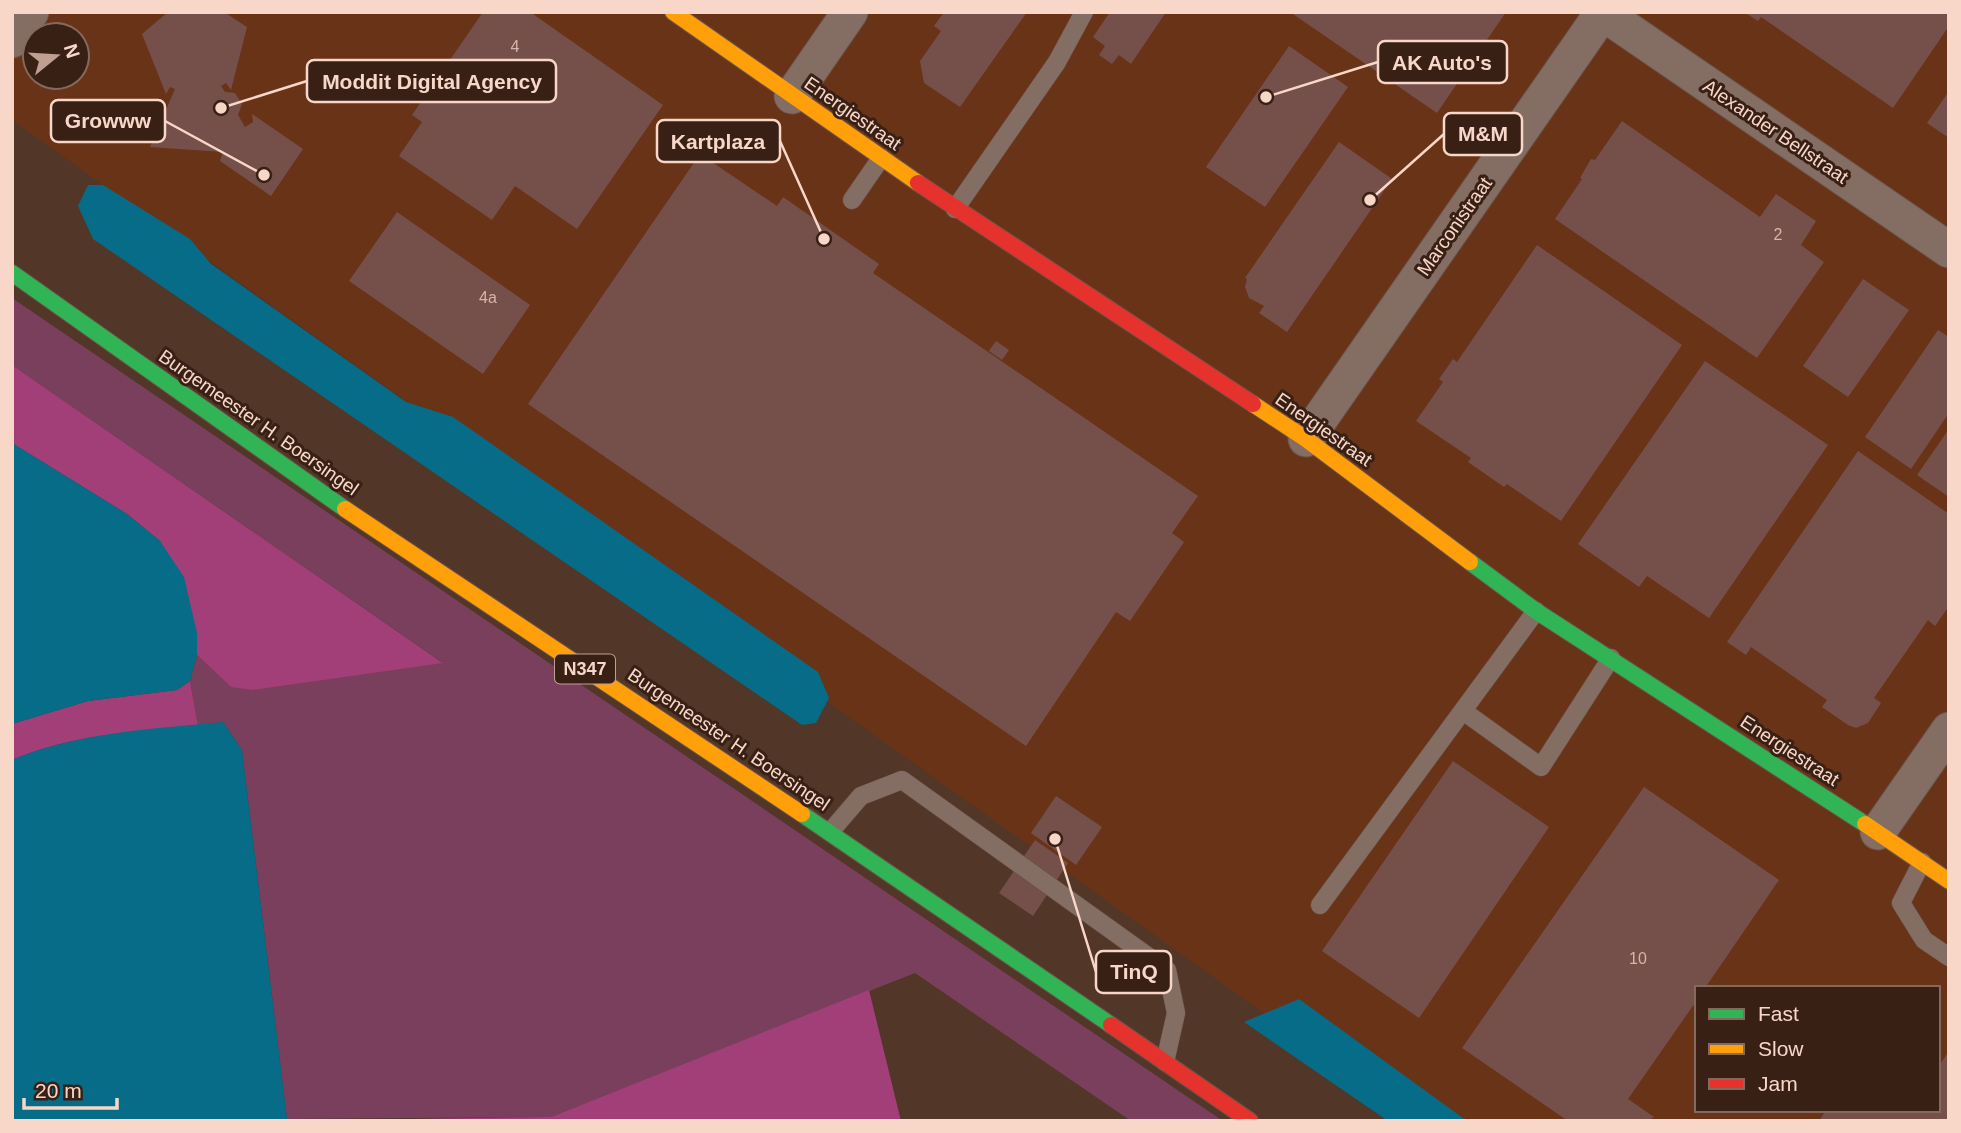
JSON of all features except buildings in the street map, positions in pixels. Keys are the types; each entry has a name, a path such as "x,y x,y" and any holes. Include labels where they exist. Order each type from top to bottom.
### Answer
{"street":[{"path":"12,40 32,12"},
{"name":"Energiestraat","path":"673,12 955,209 1306,439 1536,611 1878,832 1949,881"},
{"path":"792,96 850,12"},
{"name":"Alexander Bellstraat","path":"1603,12 1949,250"},
{"name":"Marconistraat","path":"1306,439 1603,12"},
{"name":"Burgemeester H. Boersingel","path":"12,272 340,506 830,832 1250,1121"},
{"path":"1878,832 1949,730"}],"lane":[{"path":"955,209 1057,62 1084,12"},
{"path":"852,200 881,158"},
{"path":"1321,905 1536,611"},
{"path":"1463,711 1541,767 1611,658"},
{"path":"830,832 861,796 902,780 1167,971 1175,1013 1165,1062"},
{"path":"1922,862 1901,903 1924,940 1949,957"}],"shaded area":[{"path":"12,12 1949,12 1949,1121 1415,1121 12,120"},
{"path":"12,298 1223,1121 1131,1121 915,973 551,1117 287,1119 242,750 223,722 198,725 190,681 197,655 231,687 442,662 12,365"},
{"path":"12,365 443,663 253,690 231,687 197,655 197,633 160,541 127,514 12,443"},
{"path":"190,681 198,725 80,740 12,760 12,724 88,701 177,690"},
{"path":"869,990 901,1121 273,1121 551,1117"}],"water":[{"path":"88,185 103,185 190,239 211,264 406,402 453,417 818,672 829,698 816,723 802,725 93,239 78,206"},
{"path":"12,443 127,514 160,541 184,577 197,633 197,655 190,681 177,690 88,701 12,724"},
{"path":"223,722 242,750 287,1119 12,1121 12,760 63,743 89,738"},
{"path":"1299,999 1467,1121 1388,1121 1244,1022"}],"traffic: fast":[{"path":"12,273 345,509"},
{"path":"1470,562 1536,611 1865,824"},
{"path":"802,814 1111,1025"}],"traffic: slow":[{"path":"673,12 918,183"},
{"path":"1253,404 1306,439 1470,562"},
{"path":"345,509 802,814"},
{"path":"1865,824 1949,881"}],"traffic: jam":[{"path":"918,183 1253,404"},
{"path":"1111,1025 1250,1121"}],"place":[{"name":"AK Auto's","path":"1266,97"},
{"name":"Moddit Digital Agency","path":"221,108"},
{"name":"Growww","path":"264,175"},
{"name":"M&M","path":"1370,200"},
{"name":"Kartplaza","path":"824,239"},
{"name":"TinQ","path":"1055,839"}]}
